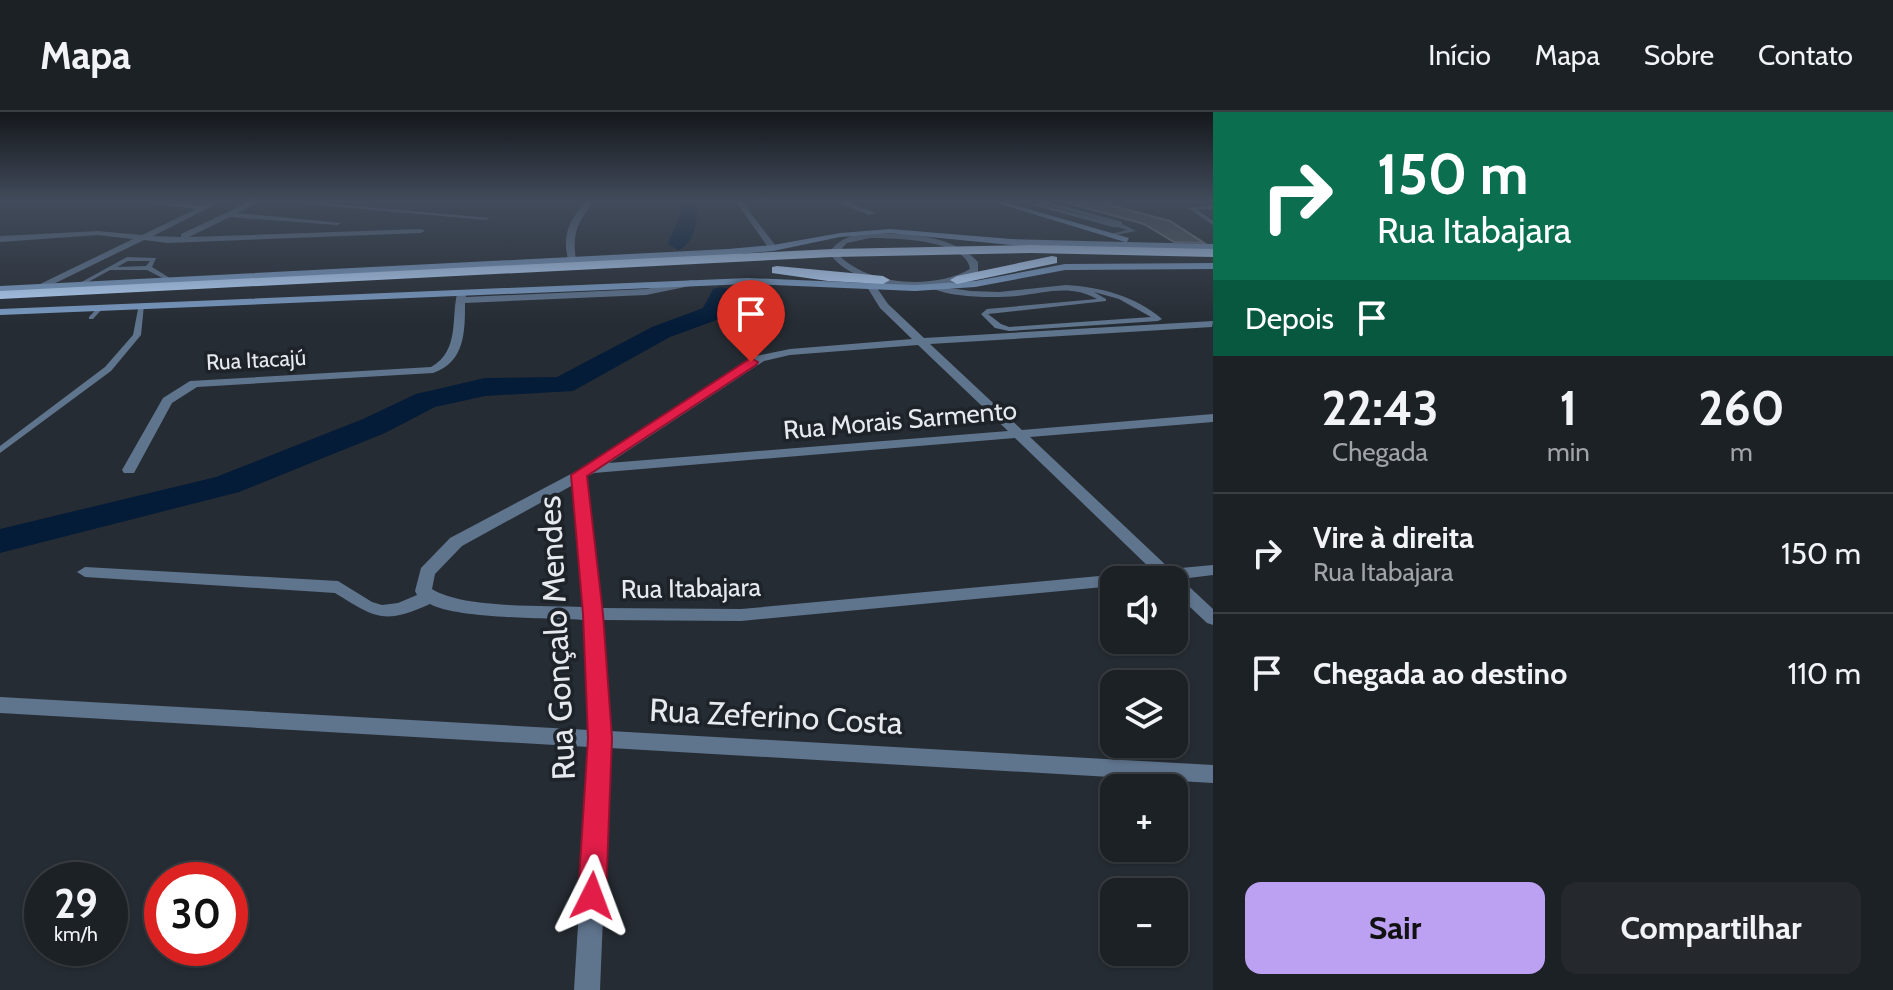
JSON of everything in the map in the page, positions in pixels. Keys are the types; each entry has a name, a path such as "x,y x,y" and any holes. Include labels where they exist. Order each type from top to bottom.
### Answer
{"highway":[{"path":"751,257 831,243"},
{"path":"966,243 1032,249"},
{"path":"1142,245 1213,253"},
{"path":"0,292 833,253 1032,249 1213,253"},
{"path":"0,303 1213,253"},
{"path":"957,280 1052,260"},
{"path":"777,270 878,284"},
{"path":"48,286 108,289"}],"street":[{"path":"48,286 128,243"},
{"path":"569,243 572,260"},
{"path":"769,243 773,248"},
{"path":"0,292 48,286 773,248 799,243"},
{"path":"843,243 833,253 844,267 878,284 957,280 975,270 974,262 960,250 932,243"},
{"path":"1039,243 1142,245"},
{"path":"1136,243 1142,245"},
{"path":"0,312 141,305 646,292 692,283 793,280 934,288 975,284 1065,267 1213,266"},
{"path":"878,284 884,306 925,341 1157,566"},
{"name":"Rua Itacajú","path":"129,470 167,401 187,386 204,382 433,370 448,363 455,352 460,296"},
{"path":"85,572 338,587 367,607 386,611 405,609 429,597 423,591 423,580 440,556 456,542 585,472 760,358 790,352 925,341 1212,324"},
{"name":"Rua Morais Sarmento","path":"585,472 1213,418"},
{"name":"Rua Gonçalo Mendes","path":"585,472 600,738 587,990"},
{"name":"Rua Itabajara","path":"1188,575 1213,570"},
{"name":"Rua Itabajara","path":"429,597 458,606 593,614 741,615 1100,582"},
{"path":"1188,595 1213,619"},
{"name":"Rua Zeferino Costa","path":"0,705 1213,774"}],"lane":[{"path":"79,285 127,259"},
{"path":"94,260 154,259 148,268"},
{"path":"110,269 148,268 170,280"},
{"path":"934,288 959,293 1012,295 1079,286 1106,292 1158,319 1009,329 998,326 984,314 987,311 1104,300 1088,291 1070,288"},
{"path":"0,450 108,369 137,335 141,305"},
{"path":"91,318 101,307"}],"waterway":[{"path":"0,541 227,485 374,426 426,400 485,387 563,385 661,332 713,313 721,294"}],"route":[{"path":"592,896 600,738 593,614 579,475 751,362"}]}
